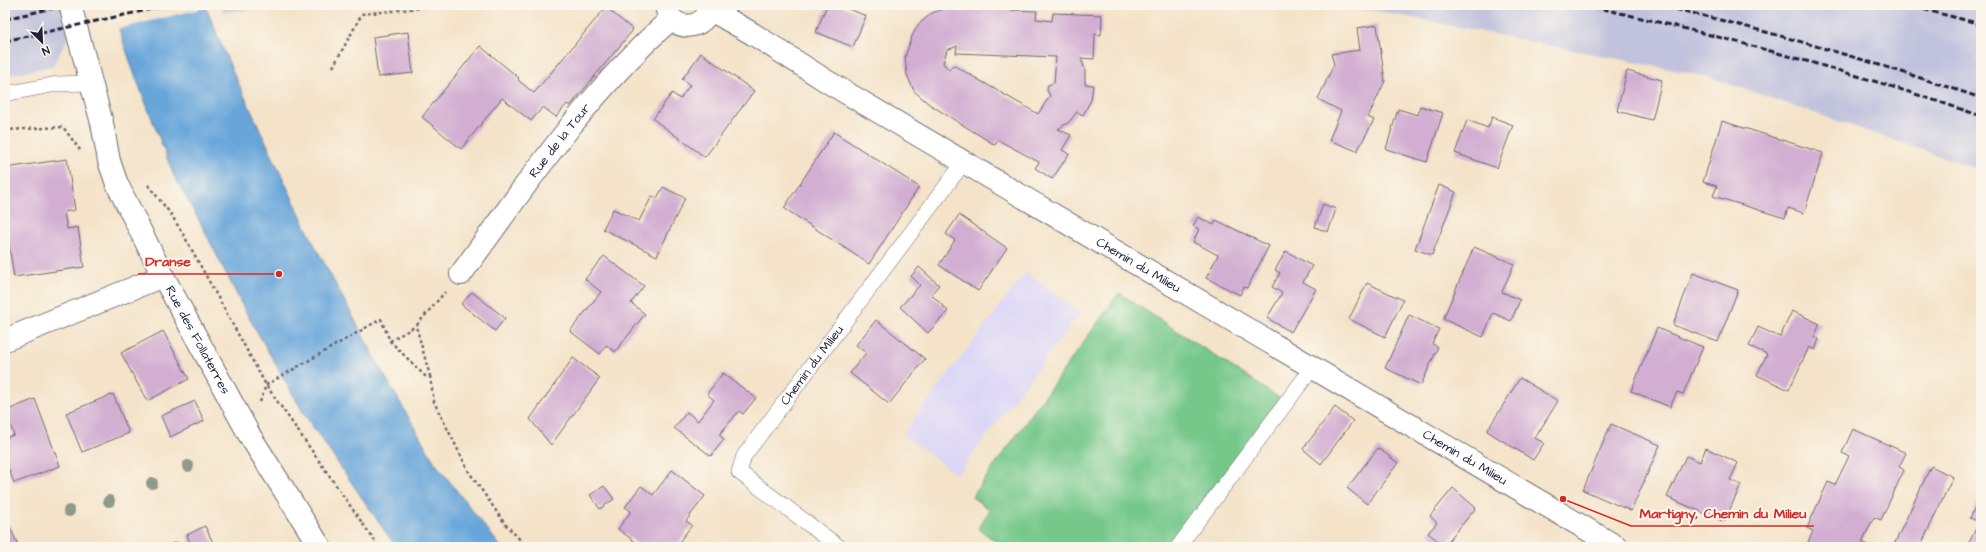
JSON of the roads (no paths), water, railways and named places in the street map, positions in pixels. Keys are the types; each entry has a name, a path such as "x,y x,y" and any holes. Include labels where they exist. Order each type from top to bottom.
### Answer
{"street":[{"name":"Rue des Follaterres","path":"70,5 103,129 109,161 117,184 163,276 250,436 320,547"},
{"path":"668,12 678,24 692,26 704,19 709,7"},
{"name":"Chemin du Milieu","path":"709,7 828,82 1617,547"},
{"name":"Rue de la Tour","path":"461,274 580,112 641,45 668,12"},
{"path":"5,340 163,276"}],"lane":[{"path":"5,94 57,84 90,83"},
{"name":"Chemin du Milieu","path":"839,547 739,472 744,456 964,162"},
{"path":"1178,547 1313,367"}],"water":[{"path":"111,5 205,5 233,72 313,242 382,371 435,463 501,547 396,547 304,414 243,307 200,222 174,176 133,70"}],"railway":[{"path":"5,19 67,5"},
{"path":"5,41 170,5"},
{"path":"1585,5 1735,41 1834,69 1981,116"},
{"path":"1658,5 1821,47 1981,98"},
{"path":"1906,5 1981,24"}],"place":[{"name":"Dranse","path":"279,274"},
{"name":"Martigny, Chemin du Milieu","path":"1563,499"}]}
